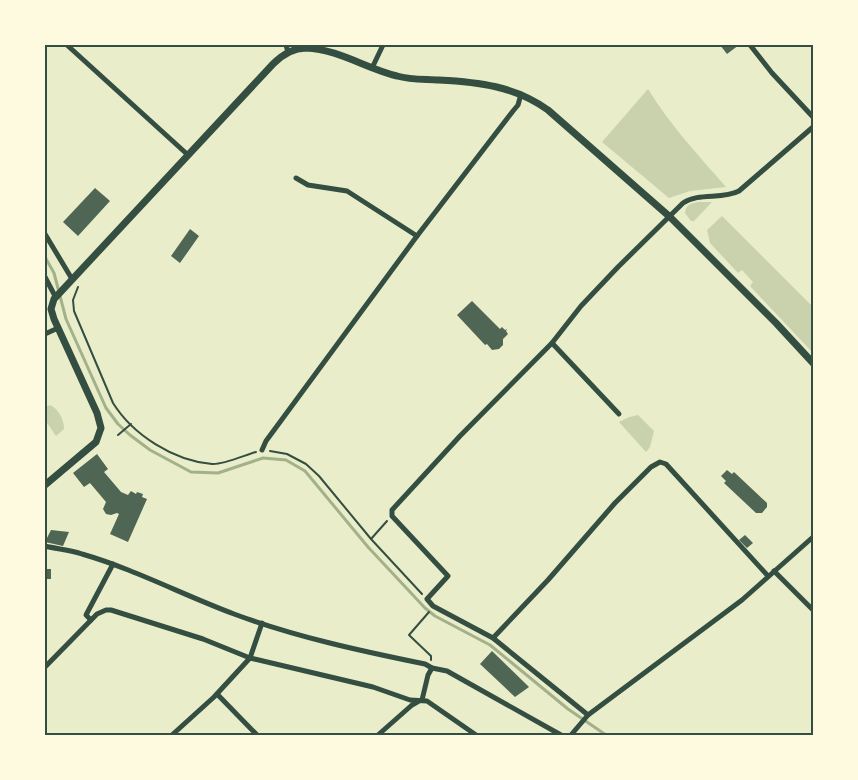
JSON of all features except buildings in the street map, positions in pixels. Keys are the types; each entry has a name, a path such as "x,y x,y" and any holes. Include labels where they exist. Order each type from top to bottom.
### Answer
{"street":[{"path":"68,45 188,155"},
{"path":"372,68 382,45"},
{"path":"750,45 772,73 813,117"},
{"path":"45,485 96,442 101,428 97,413 51,309 56,296 287,49 318,50 400,77 483,83 521,94 548,110 670,217 813,364"},
{"path":"262,450 266,441 417,236 518,105 521,94"},
{"path":"587,716 493,638 433,606 427,599 448,576 392,516 392,510 460,436 552,343 581,306 683,203 689,199 731,194 739,191 813,128"},
{"path":"296,178 308,184 347,191 417,236"},
{"path":"45,234 72,279"},
{"path":"45,277 56,296"},
{"path":"45,334 58,328"},
{"path":"552,343 619,414"},
{"path":"493,638 615,504 651,467 660,462 666,464 768,576"},
{"path":"572,733 587,716 742,600 813,537"},
{"path":"45,546 81,553 113,564 234,614 262,623 352,649 425,664 432,668 447,671 561,735"},
{"path":"91,620 86,615 113,564"},
{"path":"774,571 813,610"},
{"path":"45,667 91,620 106,610 124,613 250,658 373,687 410,700 427,701 476,735"},
{"path":"172,735 217,694 250,658 262,623"},
{"path":"378,735 412,706 422,700 429,671 432,668"},
{"path":"217,694 257,735"}],"path":[{"path":"78,287 73,300 77,320 113,403 120,415 139,432 171,453 213,464 262,450 287,454 306,464 319,476 371,539 427,599"},
{"path":"118,435 131,424"},
{"path":"371,539 392,516"},
{"path":"426,616 409,635 431,656 432,668"}],"green space":[{"path":"648,89 675,128 726,187 690,191 669,198 602,142"},
{"path":"712,202 694,221 691,221 685,213 686,208 690,204"},
{"path":"722,216 813,307 813,353 750,286 753,282 742,270 738,273 710,243 707,230"},
{"path":"50,405 58,412 64,426 64,429 56,436 45,420 45,407"},
{"path":"638,415 654,431 650,447 646,452 619,422"}],"waterway":[{"path":"45,257 54,273 66,319 106,408 118,424 130,435 150,450 191,472 218,473 263,458 286,460 305,471 368,547 425,608 435,616 490,645 568,709 606,735"}]}
